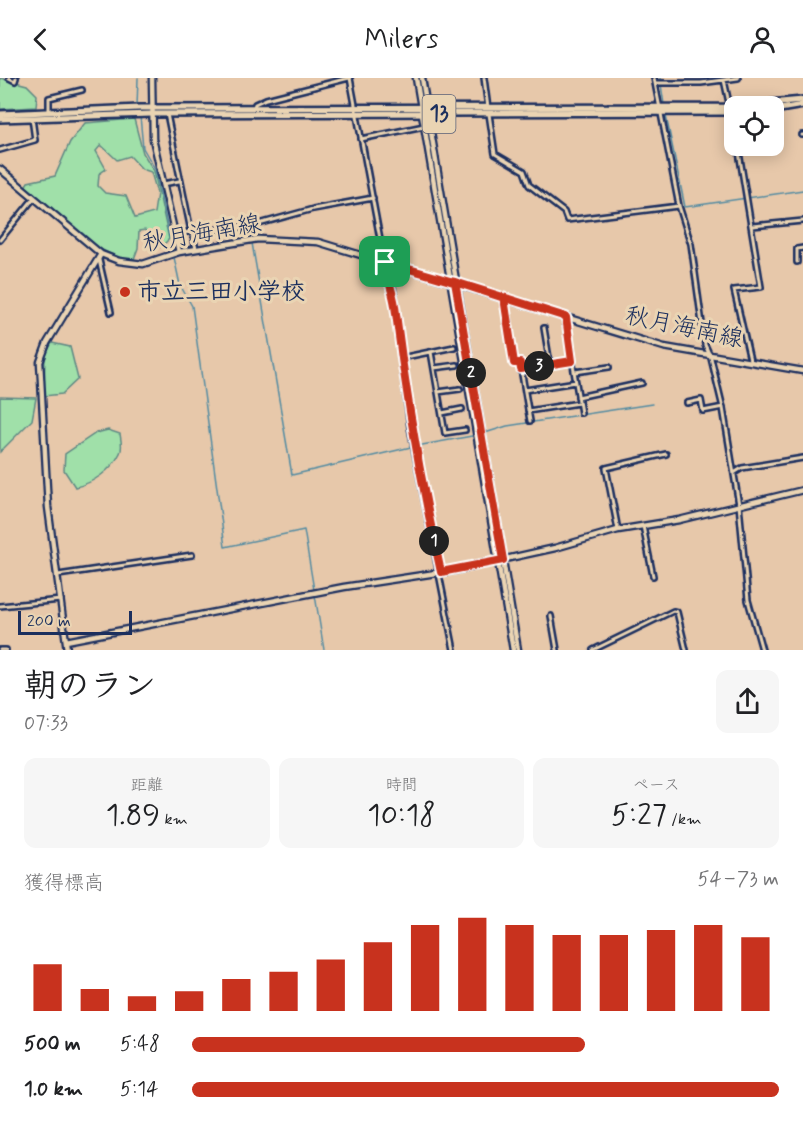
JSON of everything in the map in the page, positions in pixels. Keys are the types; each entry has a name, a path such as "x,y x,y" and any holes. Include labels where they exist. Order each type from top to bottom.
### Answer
{"main road":[{"path":"152,78 153,139 175,234 176,253"},
{"path":"416,78 425,111 424,126 453,282"},
{"path":"422,78 425,111 513,650"},
{"name":"13","path":"784,102 803,100"},
{"path":"784,108 803,105"},
{"name":"13","path":"0,114 49,111 357,112 724,109"},
{"name":"13","path":"151,111 167,114 254,112"},
{"name":"13","path":"0,119 134,112"},
{"path":"0,169 100,256 47,343 40,362 48,507 67,650"},
{"name":"秋月海南線","path":"100,256 136,264 195,249 258,240 299,239 318,242 664,347 750,360 803,371"},
{"path":"66,641 344,587 500,560 618,530 803,490"},
{"path":"500,560 518,650"}],"street":[{"path":"9,78 15,81 16,78"},
{"path":"254,112 255,104 266,99 350,78 385,262 393,287 410,427 441,572 454,650"},
{"path":"484,78 495,154 524,171 529,185 564,212 567,220 680,206"},
{"path":"654,78 680,206 691,244 708,353 723,407 739,505 748,600 762,650"},
{"path":"656,83 738,78"},
{"path":"724,80 729,96"},
{"path":"49,111 49,98 82,90"},
{"path":"167,114 178,181 195,249"},
{"path":"0,150 34,140 32,118"},
{"path":"361,139 424,126"},
{"path":"740,156 761,287 735,290 750,360"},
{"path":"163,184 178,181"},
{"path":"175,234 248,227 313,209 373,197"},
{"path":"0,240 34,198"},
{"path":"752,226 803,221"},
{"path":"798,262 797,249 803,248"},
{"path":"100,256 111,312"},
{"path":"504,298 514,363 520,363 530,421"},
{"path":"566,317 581,412"},
{"path":"544,328 550,364"},
{"path":"401,358 454,347"},
{"path":"431,352 445,432 465,430"},
{"path":"521,369 572,361"},
{"path":"434,368 457,365"},
{"path":"574,372 609,367"},
{"path":"525,390 576,382"},
{"path":"578,397 642,383"},
{"path":"438,392 460,389"},
{"path":"687,403 700,400 703,411 723,407"},
{"path":"528,411 579,403"},
{"path":"442,412 462,409"},
{"path":"618,530 606,468 666,454"},
{"path":"734,473 742,468 803,458"},
{"path":"643,526 653,576"},
{"path":"58,575 192,555"},
{"path":"0,606 61,600"},
{"path":"593,650 673,611 677,612 686,650"},
{"path":"551,616 557,650"},
{"path":"0,650 6,650"}],"green space":[{"path":"0,78 27,85 37,95 36,107 0,109"},
{"path":"134,119 143,153 154,171 169,239 161,247 154,244 145,230 139,231 138,248 134,259 121,258 106,252 76,232 25,187 28,182 55,176 70,142 85,123","holes":["101,145 117,160 130,156 142,169 151,172 157,193 154,213 135,218 126,196 105,193 98,186 99,174 106,169 96,151"]},
{"path":"52,343 70,347 78,379 62,394 44,396 45,355"},
{"path":"0,397 36,398 32,420 0,452"},
{"path":"108,430 120,434 122,444 120,453 101,475 88,483 75,487 64,470 65,454 96,433"}],"waterway":[{"path":"137,106 138,78"},
{"path":"660,78 664,104"},
{"path":"140,116 143,148 155,169 180,285 192,306 225,547 304,530 314,590"},
{"path":"666,116 685,207 803,190"},
{"path":"249,228 251,237"},
{"path":"195,233 229,230"},
{"path":"252,243 292,475 411,447 472,436"},
{"path":"485,433 507,426 652,404"},
{"path":"315,595 324,650"}],"place":[{"name":"市立三田小学校","path":"125,292"}],"route":[{"path":"385,262 393,287 397,320 396,335 410,427 441,572 503,560 455,282 566,317 572,361 521,369 520,363 514,363 504,298 455,282 385,262"}]}
